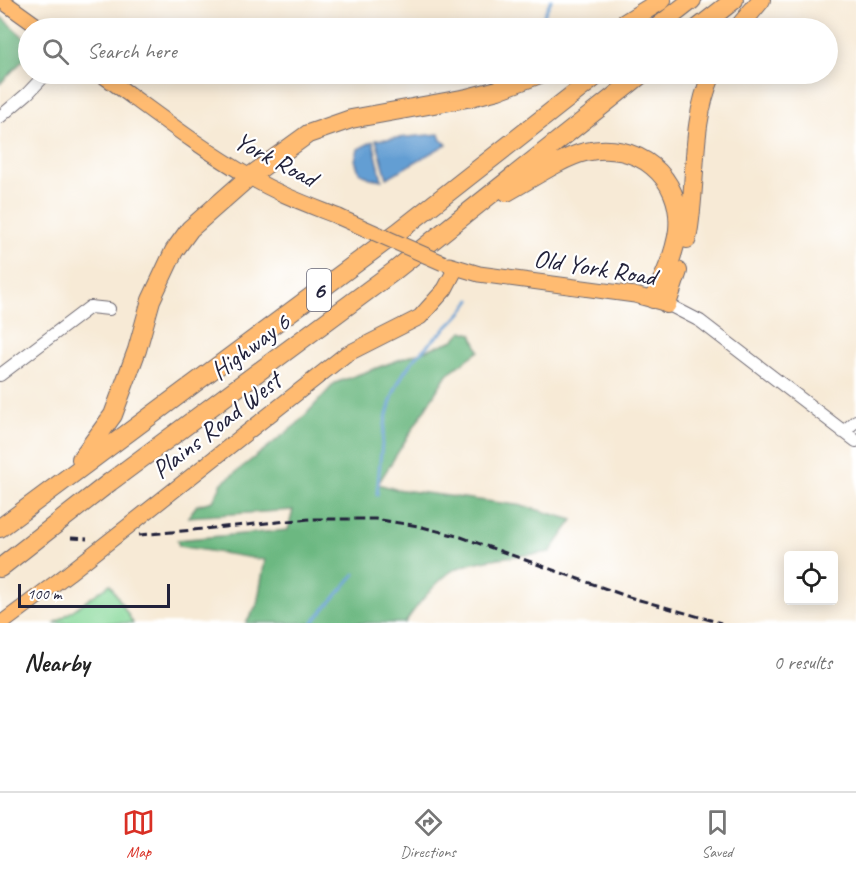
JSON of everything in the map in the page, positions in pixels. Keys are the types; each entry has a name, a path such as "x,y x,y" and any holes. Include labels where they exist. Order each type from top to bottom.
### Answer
{"highway":[{"path":"633,18 662,0"},
{"path":"669,18 692,0"},
{"path":"711,18 734,0"},
{"path":"746,18 761,0"},
{"path":"62,481 90,449 113,415 137,350 152,300 174,251 190,229 249,177 308,134 351,119 467,98 514,84"},
{"name":"Highway 6","path":"0,528 398,232 586,84"},
{"name":"Highway 6","path":"0,568 110,482 393,272 629,84"},
{"path":"660,301 685,252 689,233 697,129 702,102 708,84"},
{"path":"393,272 508,191 585,152 621,150 653,165 663,177 676,203 678,231 660,301"}],"main road":[{"path":"1,0 26,18"},
{"name":"York Road","path":"115,84 178,130 271,189 450,265"},
{"name":"Old York Road","path":"450,265 479,274 660,301"},
{"name":"Plains Road West","path":"2,623 69,573 345,355 420,317 445,289 450,265"}],"street":[{"path":"0,117 37,84"},
{"name":"Old York Road","path":"660,301 700,321 755,361 856,441"},
{"path":"0,375 90,308 109,309"},
{"path":"843,432 856,421"}],"green space":[{"path":"0,16 18,32 18,65 0,84"},
{"path":"462,331 472,334 479,351 447,374 378,484 395,489 524,506 573,520 550,552 498,558 458,568 442,578 405,623 246,623 257,605 265,560 179,546 177,540 288,530 293,510 188,517 197,505 213,501 222,483 297,424 335,383 454,340"},
{"path":"110,584 133,623 55,623"}],"water":[{"path":"439,134 441,140 447,144 387,178 376,140"},
{"path":"373,141 382,180 370,178 359,172 355,160 358,149"}],"waterway":[{"path":"543,18 551,0"},
{"path":"377,495 384,428 399,381 415,358 457,318 471,300"},
{"path":"312,623 355,574"}],"railway":[{"path":"139,535 310,519 375,519 418,526 461,537 629,597 721,623"},
{"path":"71,538 87,539"}]}
